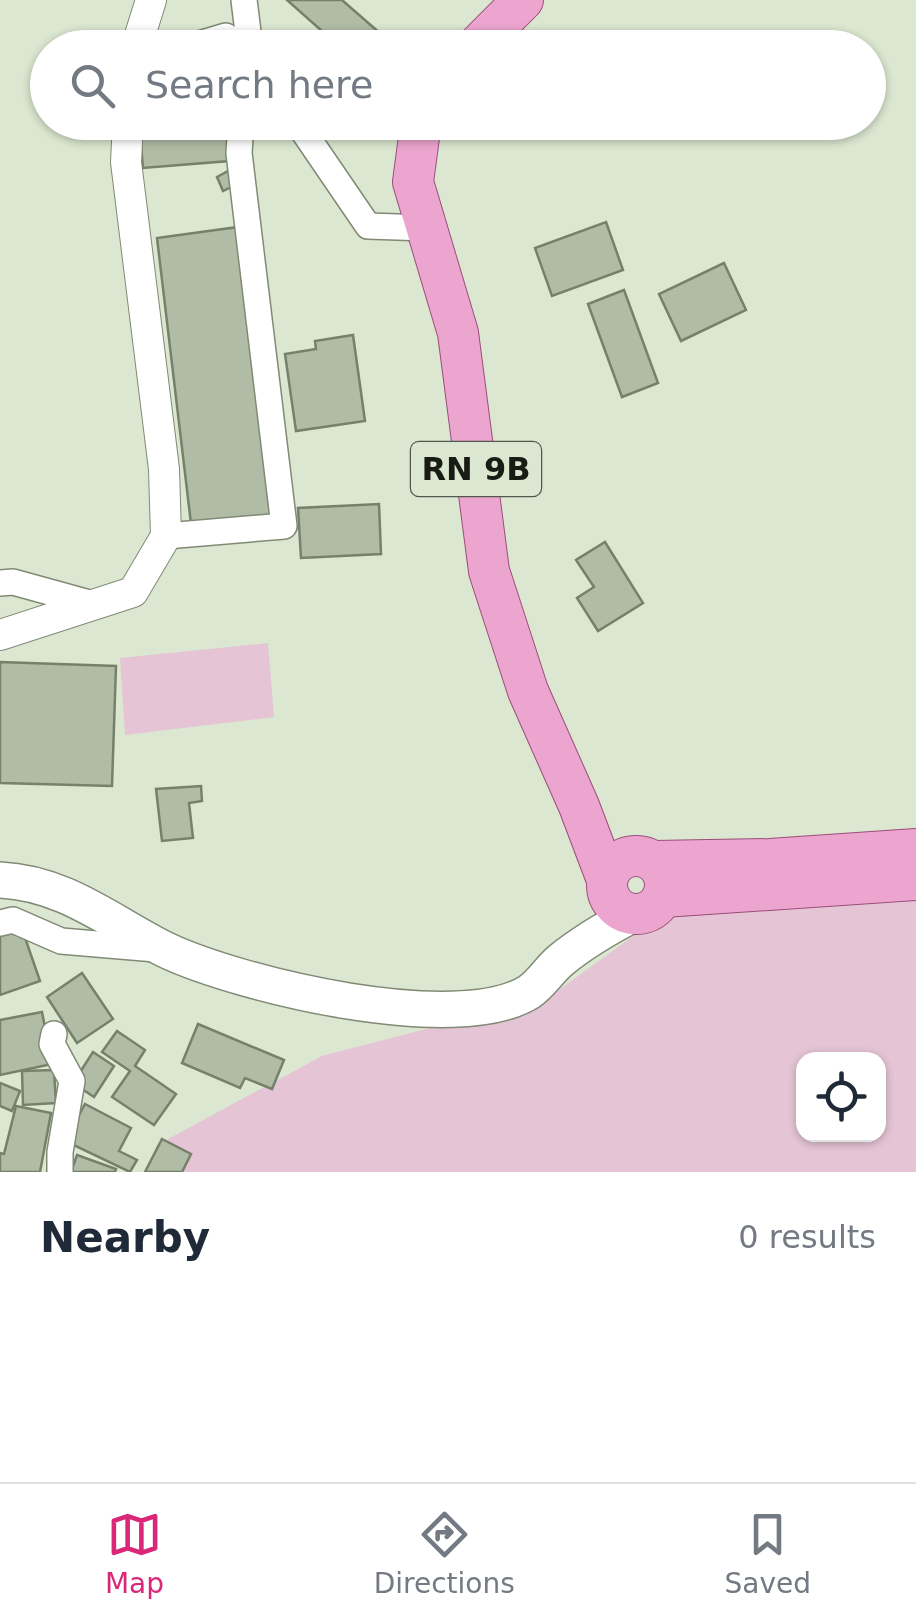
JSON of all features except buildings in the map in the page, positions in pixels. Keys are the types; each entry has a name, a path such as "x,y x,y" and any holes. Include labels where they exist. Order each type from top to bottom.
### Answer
{"main road":[{"path":"493,30 523,0"},
{"name":"RN 9B","path":"419,140 413,182 458,333 489,570 528,691 579,806 633,883"},
{"path":"0,880 40,884 84,902 166,950 215,969 359,1003 434,1009 488,1007 529,992 633,883 787,858 916,850"},
{"path":"633,883 916,880"}],"street":[{"path":"142,30 151,0"},
{"path":"244,0 248,30"},
{"path":"0,635 132,592 166,536 164,469 126,162 127,140"},
{"path":"166,536 284,526 239,140"},
{"path":"309,140 368,226 427,228"},
{"path":"0,583 13,582 93,604"},
{"path":"0,924 12,920 60,940 166,950"},
{"path":"54,1034 52,1044 72,1081 60,1172"}],"shaded area":[{"path":"268,643 274,717 125,735 120,658"},
{"path":"916,860 916,1172 160,1172 168,1139 322,1056 549,997 712,879"}]}
